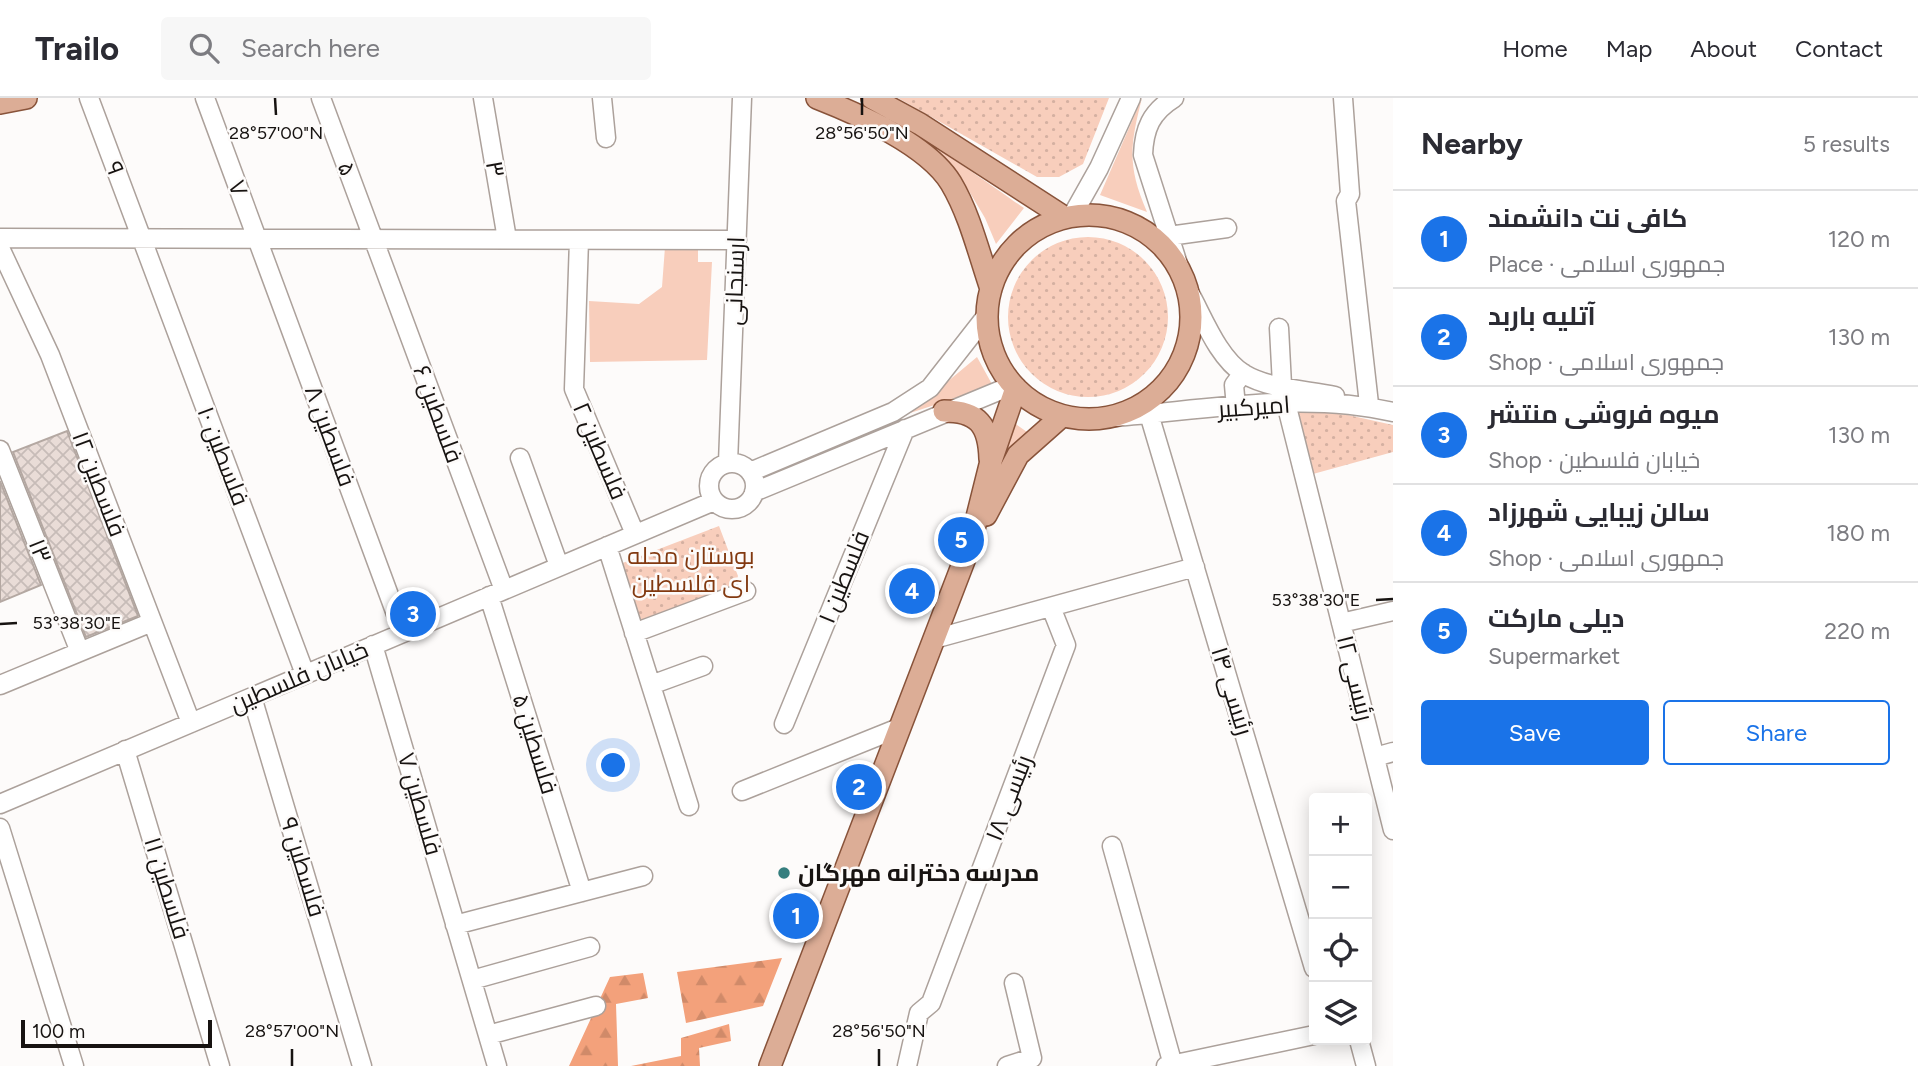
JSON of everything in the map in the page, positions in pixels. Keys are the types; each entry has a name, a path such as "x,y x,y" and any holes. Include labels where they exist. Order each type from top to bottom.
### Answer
{"main road":[{"path":"0,103 26,98"},
{"path":"817,98 898,136 950,180 963,205 991,289"},
{"path":"872,98 920,124 1068,217"},
{"path":"1091,214 1117,218 1142,229 1163,245 1179,267 1189,292 1192,318 1188,345 1177,370 1161,391 1139,407 1115,417 1088,420 1062,416 1037,405 1015,387 1000,367 990,342 987,315 991,289 1002,264 1018,243 1040,227 1068,217 1091,214"},
{"path":"970,545 990,461 1015,387"},
{"path":"944,411 961,411 979,420 988,437 990,461"},
{"path":"770,1066 970,545 1018,454 1062,416"}],"street":[{"name":"۹","path":"89,98 141,238"},
{"name":"۷","path":"205,98 257,239"},
{"name":"۵","path":"321,98 373,239"},
{"name":"۳","path":"483,98 508,239"},
{"path":"602,98 606,138"},
{"name":"ارسنجانی","path":"729,463 742,98"},
{"path":"1068,217 1099,168 1131,98"},
{"path":"1174,98 1161,106 1150,120 1144,137 1143,155 1179,267"},
{"path":"1189,292 1223,353 1243,373 1370,406 1346,201 1350,194 1343,98"},
{"path":"1169,236 1227,228"},
{"path":"0,238 737,240"},
{"name":"فلسطین ۱۰","path":"141,238 305,674"},
{"name":"فلسطین ۸","path":"257,239 403,633"},
{"name":"فلسطین ۶","path":"373,239 496,593"},
{"name":"فلسطین ۲","path":"579,240 574,389 635,534"},
{"name":"فلسطین ۱۲","path":"0,248 50,355 191,723"},
{"path":"750,472 893,412 930,388 987,315"},
{"path":"1279,328 1282,385"},
{"path":"1236,407 1234,385 1243,373"},
{"path":"754,492 750,472 737,464 729,463 719,467 709,482 714,501 722,507 741,507 754,492 944,411 1015,387"},
{"name":"امیرکبیر","path":"1115,417 1286,403 1370,406 1393,412"},
{"name":"رئیسی ۱۲","path":"1286,403 1393,830"},
{"name":"رئیسی ۱۴","path":"1149,414 1309,951"},
{"name":"فلسطین ۱","path":"784,724 905,429"},
{"name":"۱۳","path":"0,450 80,652"},
{"path":"520,458 559,566"},
{"name":"خیابان فلسطین","path":"0,804 714,501"},
{"path":"607,546 689,807"},
{"path":"934,639 1195,567"},
{"path":"634,633 746,591"},
{"name":"فلسطین ۵","path":"496,593 582,892"},
{"name":"رئیسی ۱۸","path":"907,1066 919,1013 931,1003 1066,645 1051,607"},
{"path":"1341,624 1393,611"},
{"path":"0,685 152,622"},
{"name":"فلسطین ۷","path":"373,645 497,1066"},
{"path":"651,685 703,666"},
{"name":"فلسطین ۹","path":"252,697 362,1066"},
{"path":"742,791 901,727"},
{"name":"فلسطین ۱۱","path":"125,750 220,1066"},
{"path":"1375,757 1393,752"},
{"path":"0,828 74,1066"},
{"path":"1112,846 1170,1065 1309,1036"},
{"path":"456,925 643,876"},
{"path":"469,972 590,947"},
{"path":"1007,1066 1032,1058 1014,983"},
{"path":"488,1035 596,1006"},
{"path":"1360,1045 1366,1066"}],"green space":[{"path":"839,98 855,102 903,127 1024,208 996,244 985,218 960,176 890,127"},
{"path":"898,98 1109,98 1083,164 1059,177 1037,177"},
{"path":"1142,98 1132,155 1136,181 1147,212 1100,195"},
{"path":"1088,237 1119,243 1145,260 1162,286 1168,317 1162,348 1145,374 1119,391 1088,397 1057,391 1031,374 1014,348 1008,317 1014,286 1031,260 1057,243"},
{"path":"698,246 698,262 712,262 707,360 590,362 589,301 639,304 662,287 665,247"},
{"path":"977,357 993,386 910,413"},
{"path":"1297,410 1348,415 1393,425 1393,452 1313,474"},
{"path":"1013,422 1027,432 996,472"},
{"name":"بوستان محله ای فلسطین","path":"719,526 738,576 734,588 638,624 620,564"},
{"path":"782,958 763,1006 686,1023 677,972"},
{"path":"643,973 648,998 616,1004 618,1066 569,1066 610,977"},
{"path":"729,1024 731,1041 699,1048 700,1066 631,1066 681,1056 681,1038"}],"building":[{"path":"67,431 138,616 86,637 13,452"},
{"path":"0,481 41,585 0,602"}],"place":[{"name":"دیلی مارکت","path":"961,540"},
{"name":"سالن زیبایی شهرزاد","path":"912,591"},
{"name":"میوه فروشی منتشر","path":"413,614"},
{"name":"آتلیه باربد","path":"859,787"},
{"name":"مدرسه دخترانه مهرگان","path":"784,873"},
{"name":"کافی نت دانشمند","path":"796,916"}]}
